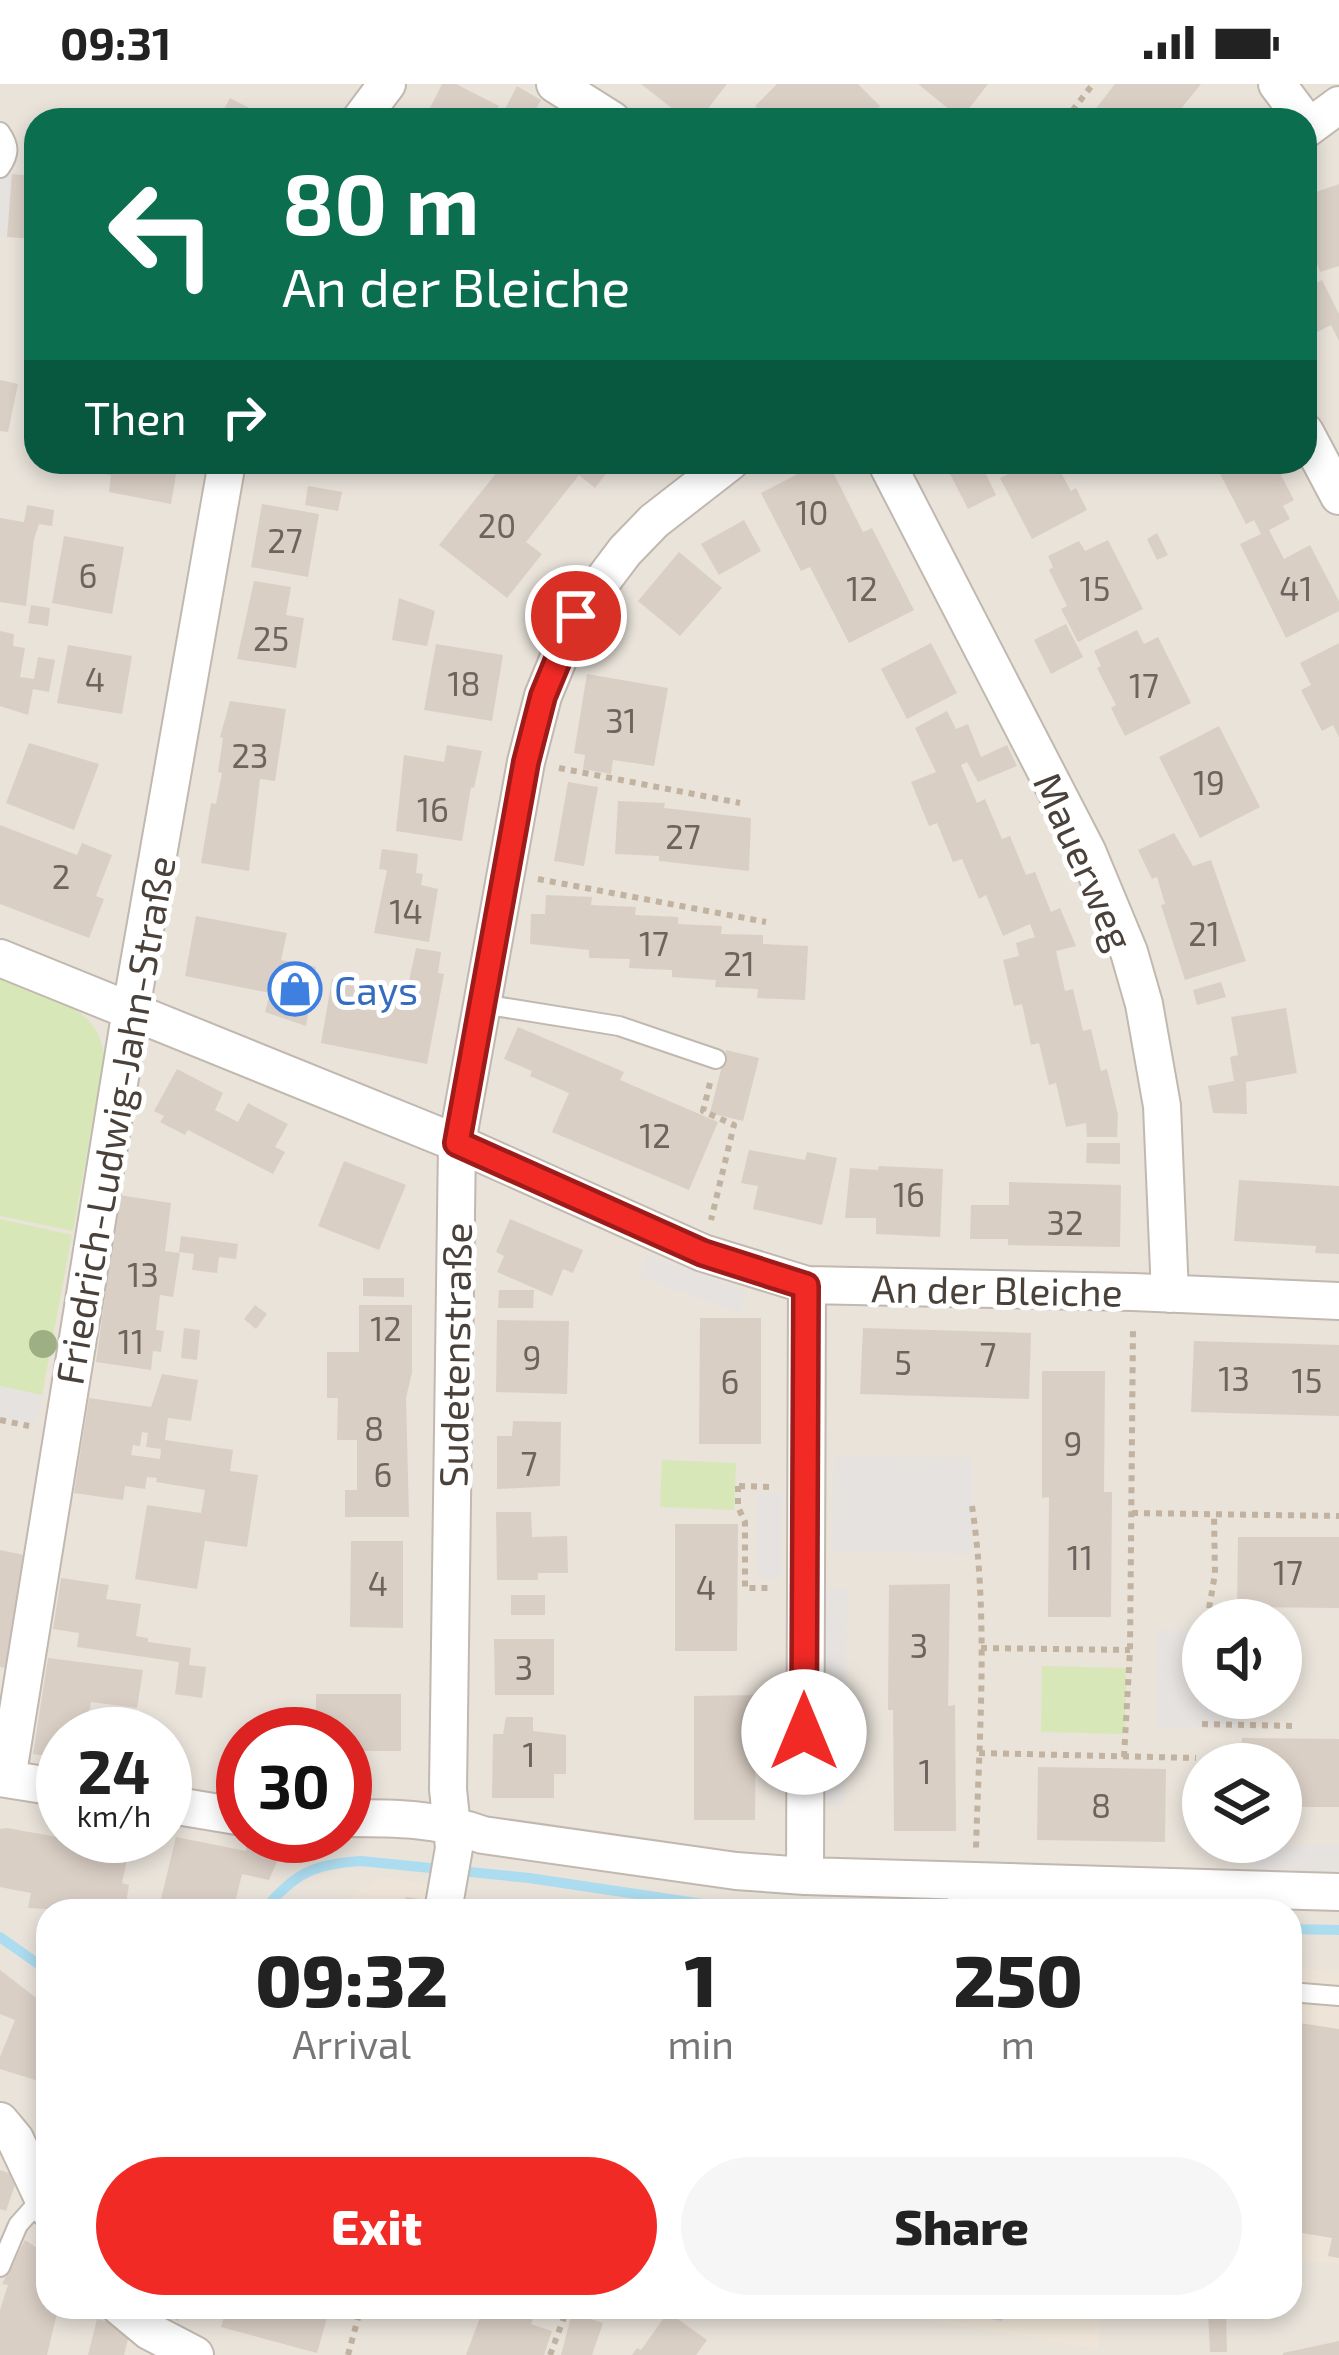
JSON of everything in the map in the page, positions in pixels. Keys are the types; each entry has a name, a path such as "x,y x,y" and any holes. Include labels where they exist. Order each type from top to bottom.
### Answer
{"street":[{"path":"555,84 593,108"},
{"path":"1277,84 1300,108"},
{"path":"1317,455 1339,496"},
{"name":"Friedrich-Ludwig-Jahn-Straße","path":"3,1779 225,474"},
{"name":"Sudetenstraße","path":"445,1899 454,1836 448,1789 457,1143 505,873 543,696 576,616 625,551 713,474"},
{"name":"Mauerweg","path":"892,474 1087,851 1129,952 1144,1004 1162,1106 1151,1293"},
{"name":"An der Bleiche","path":"0,958 457,1143 703,1253 806,1286 1339,1301"},
{"path":"805,1876 806,1286"},
{"path":"3,1779 36,1784"},
{"path":"372,1818 406,1818 454,1836 483,1835 736,1871 962,1893 1339,1892"},
{"path":"0,2121 15,2139 36,2184"},
{"path":"134,2319 195,2355"}],"lane":[{"path":"0,132 8,145 8,157 0,168"},
{"path":"482,1004 619,1026 716,1059"},
{"path":"1302,1993 1339,1996"},
{"path":"0,2267 18,2224 36,2211"}],"path":[{"path":"1074,108 1093,84"},
{"path":"526,762 740,802"},
{"path":"505,873 766,922"},
{"path":"703,1253 734,1125 703,1111 716,1059"},
{"path":"1124,1756 1132,1513 1151,1293"},
{"path":"738,1486 738,1507 745,1522 745,1588 804,1589"},
{"path":"962,1893 979,1753 980,1555 972,1506"},
{"path":"1132,1513 1339,1516"},
{"path":"1211,1599 1214,1515"},
{"path":"981,1648 1130,1650"},
{"path":"1202,1724 1297,1726"},
{"path":"979,1753 1182,1758"},
{"path":"348,2355 358,2319"},
{"path":"550,2355 564,2319"}],"shaded area":[{"path":"0,84 1339,84 1339,2355 0,2355"},
{"path":"0,153 8,157 12,174 7,237 0,237"},
{"path":"647,1255 748,1292 740,1313 640,1277"},
{"path":"0,1386 42,1395 36,1424 0,1416"},
{"path":"834,1456 973,1458 972,1554 832,1552"},
{"path":"758,1494 782,1494 782,1578 758,1578"},
{"path":"824,1589 847,1589 844,1805 821,1805"},
{"path":"1158,1630 1182,1631 1182,1719 1243,1719 1243,1728 1157,1727"},
{"path":"1302,1845 1339,1846 1339,1871 1255,1870 1255,1863 1302,1863"},
{"path":"381,1876 434,1885 432,1899 347,1899"},
{"path":"1302,1968 1339,1972 1339,2264 1302,2260"},
{"path":"918,2319 1102,2319 1098,2349"}],"green space":[{"path":"0,978 66,1004 92,1025 100,1039 104,1057 73,1231 0,1216"},
{"path":"0,1219 72,1235 42,1395 0,1386"},
{"path":"662,1460 736,1463 734,1510 660,1507"},
{"path":"1042,1666 1126,1668 1125,1734 1041,1732"}],"building":[{"path":"442,84 456,84 499,106 498,108 430,108"},
{"path":"641,84 727,84 708,108 672,108"},
{"path":"777,84 858,84 880,106 757,108"},
{"path":"918,84 988,84 969,108 947,108"},
{"path":"1115,84 1201,84 1182,108 1096,108"},
{"path":"517,86 541,100 537,108 506,108"},
{"path":"230,98 249,108 225,108"},
{"path":"12,174 24,175 24,238 7,237"},
{"path":"1339,184 1339,266 1320,272 1317,263 1317,192"},
{"path":"1322,280 1339,314 1339,341 1331,325 1317,332 1317,282"},
{"path":"0,380 18,384 8,432 0,431"},
{"path":"105,474 176,474 171,504 109,492 111,475"},
{"path":"495,474 606,474 595,488 579,475 526,542 542,554 507,598 439,545"},
{"path":"798,474 834,474 863,532 872,528 914,610 849,643 810,567 801,571 761,493"},
{"path":"950,474 986,474 996,495 968,509"},
{"path":"1062,474 1071,491 1076,488 1087,510 1032,539 1000,478"},
{"path":"1220,474 1280,474 1294,500 1283,506 1290,519 1269,530 1284,559 1310,545 1339,601 1339,611 1286,638 1240,544 1261,534 1254,520 1246,524"},
{"path":"308,486 342,492 338,511 305,505"},
{"path":"262,504 319,514 308,577 251,567"},
{"path":"27,505 54,510 52,526 39,524 34,539 26,606 0,602 0,518 24,522"},
{"path":"744,520 761,551 719,575 701,544"},
{"path":"1157,533 1168,555 1157,560 1147,539"},
{"path":"64,536 124,547 112,614 52,603"},
{"path":"1108,540 1143,609 1078,642 1061,609 1067,606 1049,570 1053,567 1048,556 1079,541 1085,551"},
{"path":"679,552 722,588 680,636 638,601"},
{"path":"254,581 291,587 286,615 304,618 296,668 237,659"},
{"path":"399,598 435,611 427,646 392,640"},
{"path":"31,605 50,608 48,626 28,623"},
{"path":"1066,624 1083,657 1051,674 1034,640"},
{"path":"1137,630 1144,644 1158,637 1191,703 1125,736 1094,651"},
{"path":"0,631 14,634 13,646 25,648 20,677 34,679 38,657 55,660 49,692 33,689 28,715 0,706"},
{"path":"931,643 957,693 907,719 881,669"},
{"path":"1339,643 1339,737 1333,725 1322,731 1301,690 1311,685 1300,663"},
{"path":"436,644 503,655 492,721 424,710"},
{"path":"68,645 132,656 122,714 57,703"},
{"path":"587,674 668,688 654,766 613,760 611,774 583,769 585,755 574,753"},
{"path":"230,701 286,709 275,781 260,779 249,871 201,863 211,803 216,804 222,773 218,772 220,737"},
{"path":"947,711 956,729 968,724 981,757 1007,745 1017,766 978,782 967,762 961,765 977,803 985,799 1002,839 1010,836 1026,875 1035,872 1051,912 1060,908 1076,946 1056,951 1065,991 1073,989 1083,1031 1091,1029 1101,1071 1107,1069 1118,1115 1117,1137 1087,1137 1086,1123 1066,1127 1056,1083 1049,1085 1039,1043 1031,1045 1022,1004 1014,1006 1003,960 1019,956 1016,943 1035,937 1030,924 1003,936 986,895 979,899 962,859 953,862 937,823 929,826 911,782 936,772 915,728"},
{"path":"1219,726 1260,807 1200,838 1159,757"},
{"path":"29,743 99,764 74,830 6,803"},
{"path":"447,745 482,751 462,841 396,831 404,755 444,762"},
{"path":"568,782 598,787 584,866 554,861"},
{"path":"618,801 665,803 664,808 751,818 749,871 615,854"},
{"path":"0,825 77,855 82,843 112,855 96,896 104,899 89,938 0,904"},
{"path":"1174,833 1193,866 1211,860 1246,961 1185,980 1157,877 1152,879 1138,850"},
{"path":"382,849 418,854 416,873 423,874 421,885 438,889 429,942 374,933 387,870 379,869"},
{"path":"546,895 592,897 591,905 636,907 635,915 722,926 721,934 763,935 763,944 808,946 805,1000 757,998 758,989 715,987 716,980 672,977 672,970 629,968 630,959 589,958 589,950 530,944 531,914 545,914"},
{"path":"196,916 287,933 281,960 316,967 306,1026 265,1012 270,993 185,976"},
{"path":"416,948 441,952 438,973 444,974 427,1064 321,1043 332,979 407,991"},
{"path":"1221,982 1226,997 1197,1005 1193,990"},
{"path":"1286,1008 1297,1073 1246,1082 1247,1114 1213,1113 1208,1086 1234,1081 1230,1057 1238,1055 1231,1017"},
{"path":"518,1027 624,1072 620,1080 718,1122 689,1190 552,1132 569,1093 504,1059"},
{"path":"726,1050 759,1058 743,1121 710,1113"},
{"path":"177,1069 223,1093 215,1110 238,1122 248,1103 288,1124 275,1147 285,1152 273,1174 188,1130 185,1135 160,1122 164,1116 154,1111"},
{"path":"1087,1143 1120,1143 1120,1164 1086,1163"},
{"path":"749,1150 805,1160 807,1152 837,1158 822,1225 753,1209 758,1186 741,1183"},
{"path":"344,1161 406,1185 379,1250 318,1226"},
{"path":"879,1166 943,1169 940,1237 876,1234 876,1218 845,1218 850,1168 878,1170"},
{"path":"1239,1180 1339,1186 1339,1254 1315,1253 1316,1246 1234,1241"},
{"path":"1009,1182 1121,1185 1120,1247 1008,1245 1008,1239 970,1239 971,1205 1009,1205"},
{"path":"119,1195 171,1203 165,1251 180,1253 173,1297 160,1295 156,1330 164,1331 161,1352 153,1351 151,1370 96,1362"},
{"path":"510,1219 583,1250 573,1273 563,1269 552,1296 497,1272 504,1256 496,1252"},
{"path":"181,1236 238,1244 236,1259 219,1257 217,1273 192,1270 194,1254 179,1252"},
{"path":"363,1278 404,1278 404,1297 363,1296"},
{"path":"499,1290 534,1290 533,1308 498,1308"},
{"path":"255,1305 267,1314 256,1329 244,1319"},
{"path":"359,1305 412,1305 412,1372 406,1398 409,1517 345,1517 345,1490 357,1490 357,1440 337,1440 338,1398 327,1398 327,1352 359,1352"},
{"path":"700,1318 761,1318 761,1444 699,1444"},
{"path":"497,1320 569,1321 567,1394 496,1392"},
{"path":"184,1328 200,1330 197,1360 181,1358"},
{"path":"863,1328 1031,1333 1029,1399 860,1394"},
{"path":"1194,1341 1339,1345 1339,1416 1191,1412"},
{"path":"1042,1371 1105,1371 1104,1492 1112,1492 1111,1617 1048,1617 1049,1497 1042,1498"},
{"path":"162,1374 198,1380 191,1421 168,1418 165,1440 233,1450 230,1471 258,1475 247,1547 205,1541 197,1589 135,1579 147,1505 201,1513 205,1490 147,1477 145,1489 125,1486 123,1500 74,1493 89,1398 151,1407","holes":["142,1432 148,1433 146,1447 161,1449 160,1459 131,1455 133,1445 140,1446"]},
{"path":"513,1421 561,1422 560,1486 497,1489 497,1436 512,1436"},
{"path":"496,1512 531,1512 532,1537 567,1536 568,1573 538,1573 538,1580 497,1580"},
{"path":"675,1524 738,1524 737,1651 675,1651"},
{"path":"1238,1537 1339,1537 1339,1608 1302,1608 1302,1599 1237,1599"},
{"path":"351,1541 403,1541 403,1628 350,1627"},
{"path":"0,1550 24,1555 5,1668 0,1667"},
{"path":"61,1578 109,1585 106,1599 141,1604 136,1636 191,1648 189,1665 206,1667 202,1698 175,1694 179,1662 77,1647 79,1633 53,1629"},
{"path":"950,1584 948,1706 955,1705 956,1831 894,1831 889,1585"},
{"path":"511,1595 545,1595 545,1615 511,1615"},
{"path":"494,1639 554,1639 554,1695 495,1695"},
{"path":"48,1658 143,1670 137,1707 91,1702 90,1707 40,1707"},
{"path":"316,1694 401,1694 401,1751 372,1751 372,1707 316,1707"},
{"path":"756,1695 755,1820 694,1820 694,1696"},
{"path":"506,1717 533,1717 533,1731 566,1735 566,1774 554,1774 554,1798 492,1798 493,1734 503,1734"},
{"path":"1242,1738 1339,1739 1339,1807 1302,1807 1302,1743 1242,1743"},
{"path":"1038,1767 1166,1769 1165,1842 1037,1840"},
{"path":"7,1828 36,1833 36,1863 126,1863 122,1883 129,1885 127,1899 36,1899 36,1908 28,1908 31,1893 0,1887 0,1829"},
{"path":"192,1840 216,1845 216,1863 276,1863 269,1880 242,1874 236,1899 161,1899 170,1863 192,1863"},
{"path":"0,1970 36,1998 36,2080 0,2069 15,2020 0,2014"},
{"path":"1302,2023 1339,2029 1339,2258 1328,2256 1332,2238 1302,2233"},
{"path":"0,2170 18,2176 6,2211 0,2209"},
{"path":"25,2240 36,2247 36,2319 56,2319 47,2355 0,2355 0,2310 8,2285 2,2284"},
{"path":"97,2319 131,2327 124,2355 88,2355"},
{"path":"223,2319 327,2319 317,2353 221,2327"},
{"path":"480,2319 533,2319 531,2324 552,2331 544,2355 466,2355"},
{"path":"570,2319 603,2323 592,2355 561,2355"},
{"path":"663,2319 678,2319 707,2340 696,2355 632,2355 637,2348 641,2350"},
{"path":"1208,2319 1226,2319 1227,2352 1210,2352"},
{"path":"1339,2341 1339,2355 1283,2355 1283,2353"}],"waterway":[{"path":"274,1899 305,1873 361,1861 529,1878 670,1899"},
{"path":"1302,1929 1339,1930"},
{"path":"0,1937 36,1962"}],"place":[{"name":"Cays","path":"295,989"}],"route":[{"path":"576,616 543,696 526,762 457,1143 703,1253 806,1286 804,1732"}]}
